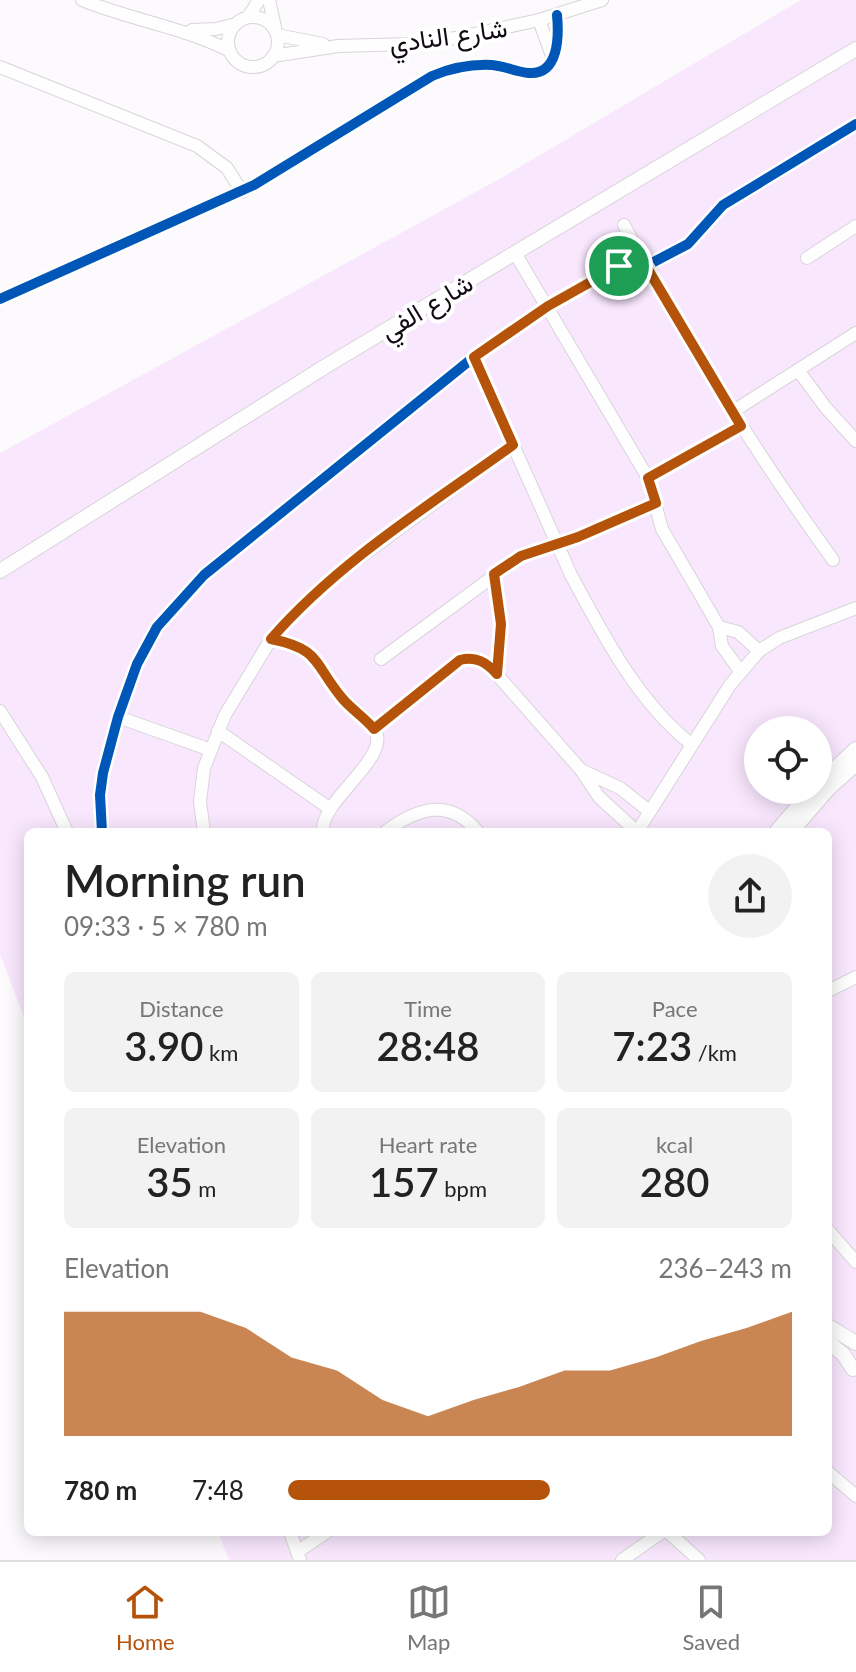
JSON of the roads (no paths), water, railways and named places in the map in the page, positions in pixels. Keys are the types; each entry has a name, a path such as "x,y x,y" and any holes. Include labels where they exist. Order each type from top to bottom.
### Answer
{"street":[{"path":"82,0 183,30 230,51 240,62 254,66 273,56 277,50 269,0"},
{"path":"230,51 229,37 259,0"},
{"name":"شارع النادي","path":"273,56 338,46 433,42 539,20 602,0"},
{"path":"0,299 242,192 432,76 454,68 477,65 535,73 545,69 553,59 557,15"},
{"path":"183,30 216,29 242,21 267,20 276,32"},
{"path":"539,20 553,59"},
{"name":"شارع النادي","path":"276,32 338,46"},
{"name":"شارع الفي","path":"0,571 313,374 856,49"},
{"path":"0,67 197,146 227,168 242,192"},
{"path":"102,828 103,773 118,717 146,645 187,592 230,553 474,357 548,306 619,266 646,266 694,239 723,205 856,124"},
{"path":"624,225 732,412 833,560"},
{"path":"807,258 856,226"},
{"path":"515,253 648,478 662,529 719,627 722,646 740,671"},
{"path":"732,412 856,333"},
{"path":"474,357 557,545 589,609 629,674 660,715 691,744"},
{"path":"798,370 856,441"},
{"path":"648,478 741,426"},
{"path":"204,828 200,792 211,750 238,690 271,639 300,607 336,575 513,445"},
{"path":"381,659 521,556 557,545 656,503"},
{"path":"494,574 501,624 497,674"},
{"path":"639,828 740,671 759,651 779,638 856,608"},
{"path":"719,627 738,632 759,651"},
{"path":"271,639 297,645 313,655 345,702 374,729 378,739 377,747 354,780 329,808 323,828"},
{"path":"374,729 460,660 482,661 581,770 609,809 632,828"},
{"path":"0,711 42,777 65,828"},
{"path":"118,717 211,750"},
{"path":"218,731 329,808"},
{"path":"832,771 856,749"},
{"path":"794,828 829,788 856,764"},
{"path":"581,770 620,788 649,811"},
{"path":"779,828 800,804"},
{"path":"392,828 416,813 433,809 457,814 473,828"},
{"path":"832,989 856,977"},
{"path":"832,1235 856,1262"},
{"path":"832,1328 856,1343"},
{"path":"832,1345 855,1368"},
{"path":"832,1475 856,1496"},
{"path":"292,1536 299,1556 322,1536"},
{"path":"622,1560 659,1536"},
{"path":"670,1536 699,1560"}]}
